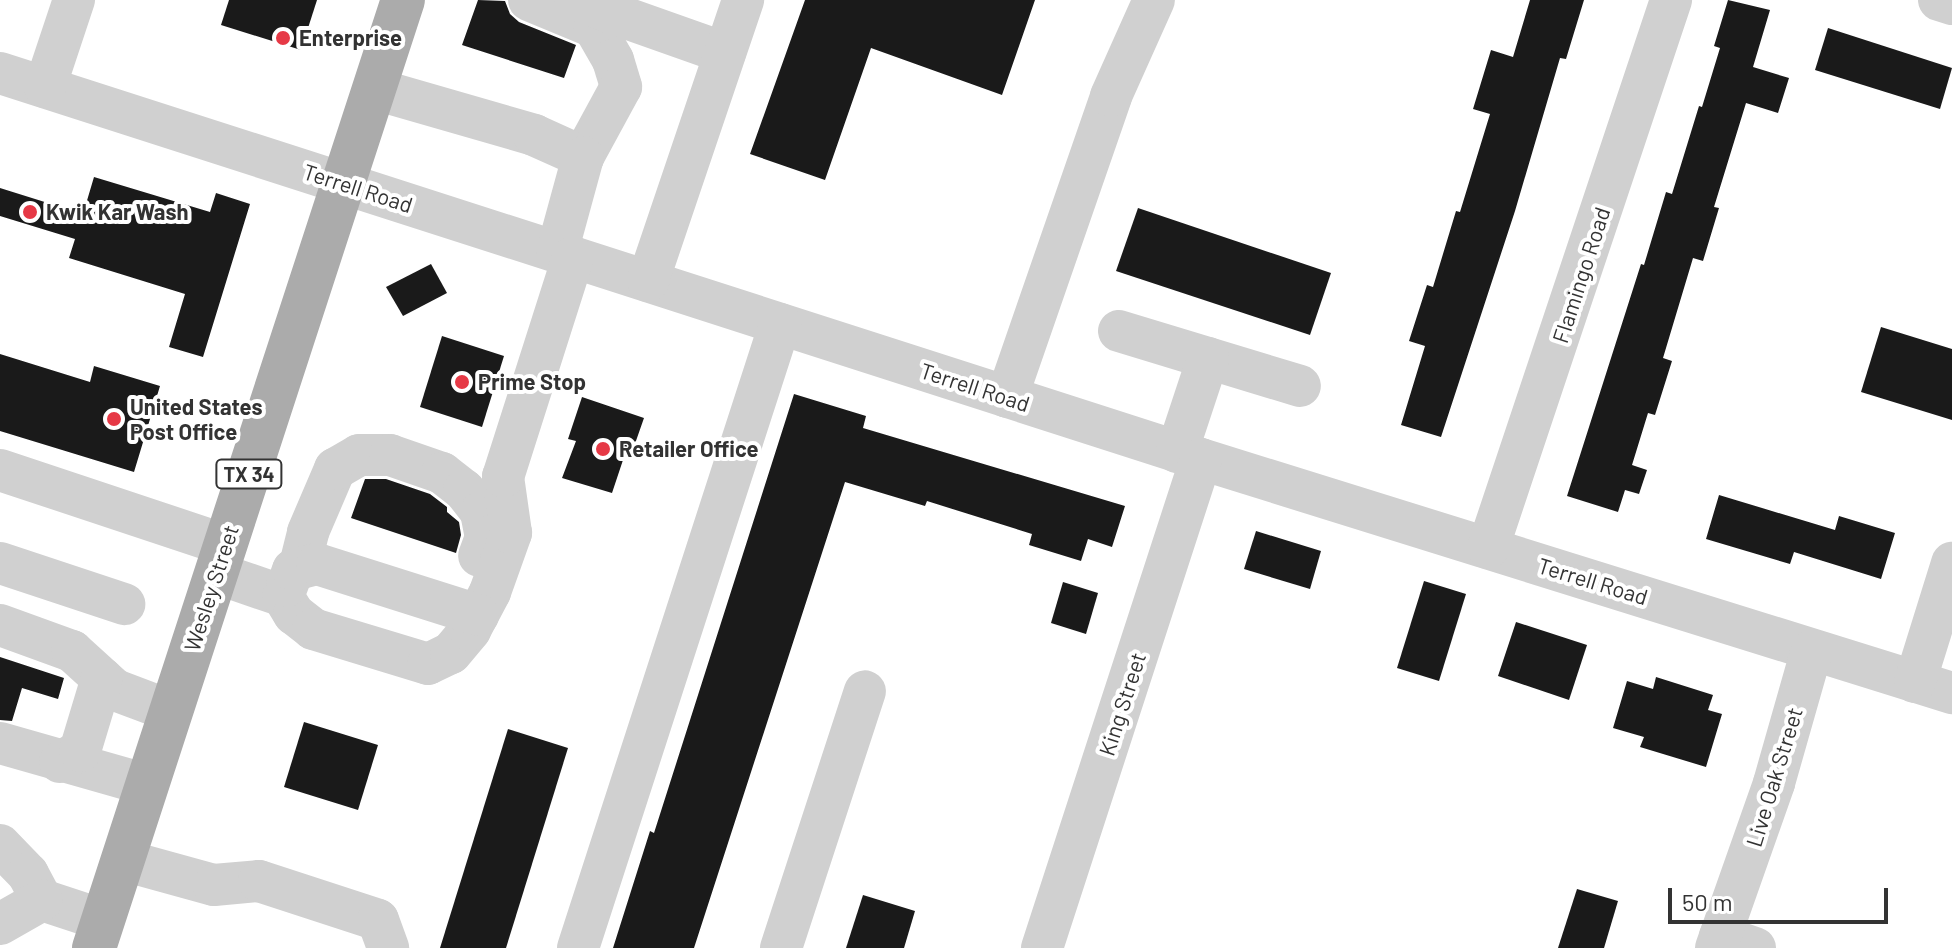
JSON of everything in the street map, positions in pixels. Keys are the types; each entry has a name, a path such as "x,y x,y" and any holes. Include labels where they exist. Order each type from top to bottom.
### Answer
{"main road":[{"name":"Wesley Street","path":"99,934 403,0"}],"street":[{"path":"45,87 74,0"},
{"path":"469,613 490,592 511,533 503,477 565,254 583,157 621,87 613,60 594,27 529,0"},
{"path":"575,0 725,53"},
{"path":"648,281 743,0"},
{"path":"1007,397 1111,96 1154,0"},
{"name":"Flamingo Road","path":"1488,548 1671,0"},
{"path":"1939,0 1952,4"},
{"name":"Terrell Road","path":"0,73 1189,456 1934,688"},
{"path":"375,89 534,135 583,157"},
{"path":"578,948 780,324"},
{"path":"1119,331 1300,386"},
{"name":"King Street","path":"1042,948 1189,456 1208,358"},
{"path":"359,455 390,455 442,473 464,490 481,512 486,537 469,613 451,653 428,664 313,629 294,614 291,582 335,469 359,455"},
{"path":"0,470 221,559 291,582"},
{"path":"0,563 124,604"},
{"path":"1934,688 1952,563"},
{"path":"291,582 317,564 469,613"},
{"path":"0,625 72,651 115,690 171,711"},
{"name":"Live Oak Street","path":"1731,944 1812,650"},
{"path":"60,762 80,751 100,694 102,678"},
{"path":"781,948 865,691"},
{"path":"0,743 147,785"},
{"path":"0,846 0,869"},
{"path":"0,846 28,874 42,900 99,934"},
{"path":"123,860 214,885 259,881 378,920 388,948"},
{"path":"0,924 42,900"}],"building":[{"name":"Enterprise","path":"229,0 317,0 301,50 221,25"},
{"path":"478,0 505,1 510,14 519,22 576,45 564,78 462,45"},
{"path":"805,0 1035,0 1002,95 871,48 825,180 750,154"},
{"path":"1530,0 1584,0 1566,59 1560,58 1515,211 1441,437 1401,425 1425,346 1409,341 1427,285 1433,287 1456,211 1460,212 1490,114 1473,109 1491,50 1513,57"},
{"path":"1728,0 1770,10 1753,67 1789,78 1778,113 1746,103 1714,207 1719,208 1703,261 1693,258 1663,358 1672,361 1655,415 1648,413 1632,465 1647,470 1639,494 1625,490 1618,512 1567,496 1641,264 1644,265 1666,192 1672,194 1699,106 1702,107 1720,48 1714,46"},
{"path":"1828,28 1952,68 1940,109 1815,70"},
{"path":"94,177 210,212 216,193 250,204 203,357 169,347 185,294 69,258 75,239 0,216 0,188 83,214"},
{"path":"1138,208 1331,273 1310,335 1116,271"},
{"path":"431,264 447,293 403,316 386,287"},
{"path":"1881,327 1952,349 1952,420 1861,392"},
{"name":"Prime Stop","path":"442,336 504,356 482,427 420,407"},
{"path":"0,354 90,382 94,366 160,386 134,472 0,431"},
{"path":"794,394 866,416 863,428 1125,506 1112,547 1088,539 1081,561 1029,545 1032,534 927,501 925,506 845,482 694,948 613,948 650,831 654,833"},
{"name":"Retailer Office","path":"582,397 644,418 630,458 624,457 612,493 562,478 576,441 568,439"},
{"path":"365,479 386,479 430,494 447,507 447,512 459,522 461,535 456,553 351,518"},
{"path":"1719,495 1835,530 1839,516 1895,533 1881,579 1794,552 1790,564 1706,539"},
{"path":"1256,531 1321,551 1310,589 1244,569"},
{"path":"1424,581 1466,594 1439,681 1397,668"},
{"path":"1063,582 1098,593 1086,634 1051,623"},
{"path":"1516,622 1587,645 1569,700 1498,676"},
{"path":"0,657 64,678 58,699 22,688 12,721 0,720"},
{"path":"1656,677 1713,695 1708,710 1722,714 1706,767 1640,747 1644,737 1613,728 1627,681 1653,689"},
{"path":"304,722 378,745 358,810 284,787"},
{"path":"508,729 568,748 506,948 440,948"},
{"path":"1577,889 1618,901 1604,948 1558,948"},
{"path":"863,895 915,911 904,948 846,948"}],"place":[{"name":"Enterprise","path":"283,38"},
{"name":"Kwik Kar Wash","path":"30,212"},
{"name":"Prime Stop","path":"462,382"},
{"name":"United States Post Office","path":"114,419"},
{"name":"Retailer Office","path":"603,449"}]}
